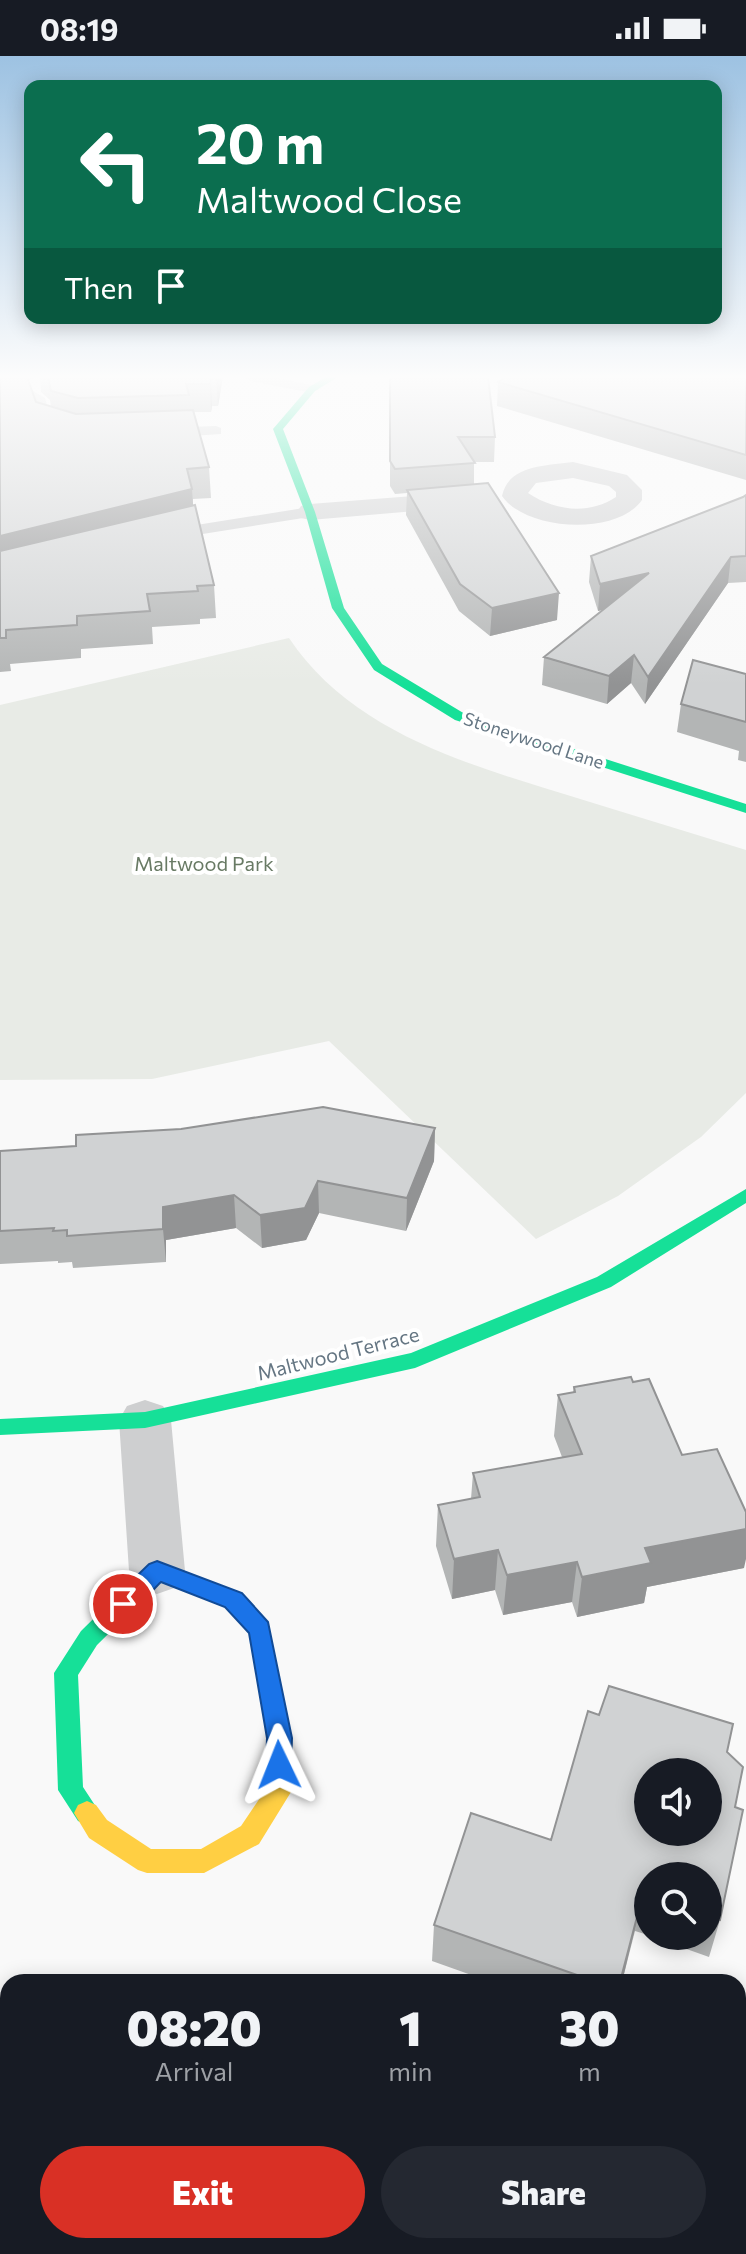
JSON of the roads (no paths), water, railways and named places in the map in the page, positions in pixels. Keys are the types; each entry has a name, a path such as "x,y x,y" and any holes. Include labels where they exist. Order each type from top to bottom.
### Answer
{"street":[{"name":"Stoneywood Lane","path":"297,480 338,608 378,667 460,717 746,809"},
{"path":"310,512 515,496"},
{"name":"Maltwood Terrace","path":"0,1427 145,1420 415,1360 604,1282 746,1195"},
{"path":"145,1420 157,1571 89,1638 66,1673 71,1790 98,1829 147,1861 204,1861 250,1835 278,1792 280,1738 260,1629 234,1600 157,1571"}],"lane":[{"path":"146,540 189,529 310,512"}],"park label":[{"name":"Maltwood Park","path":"204,863"}]}
